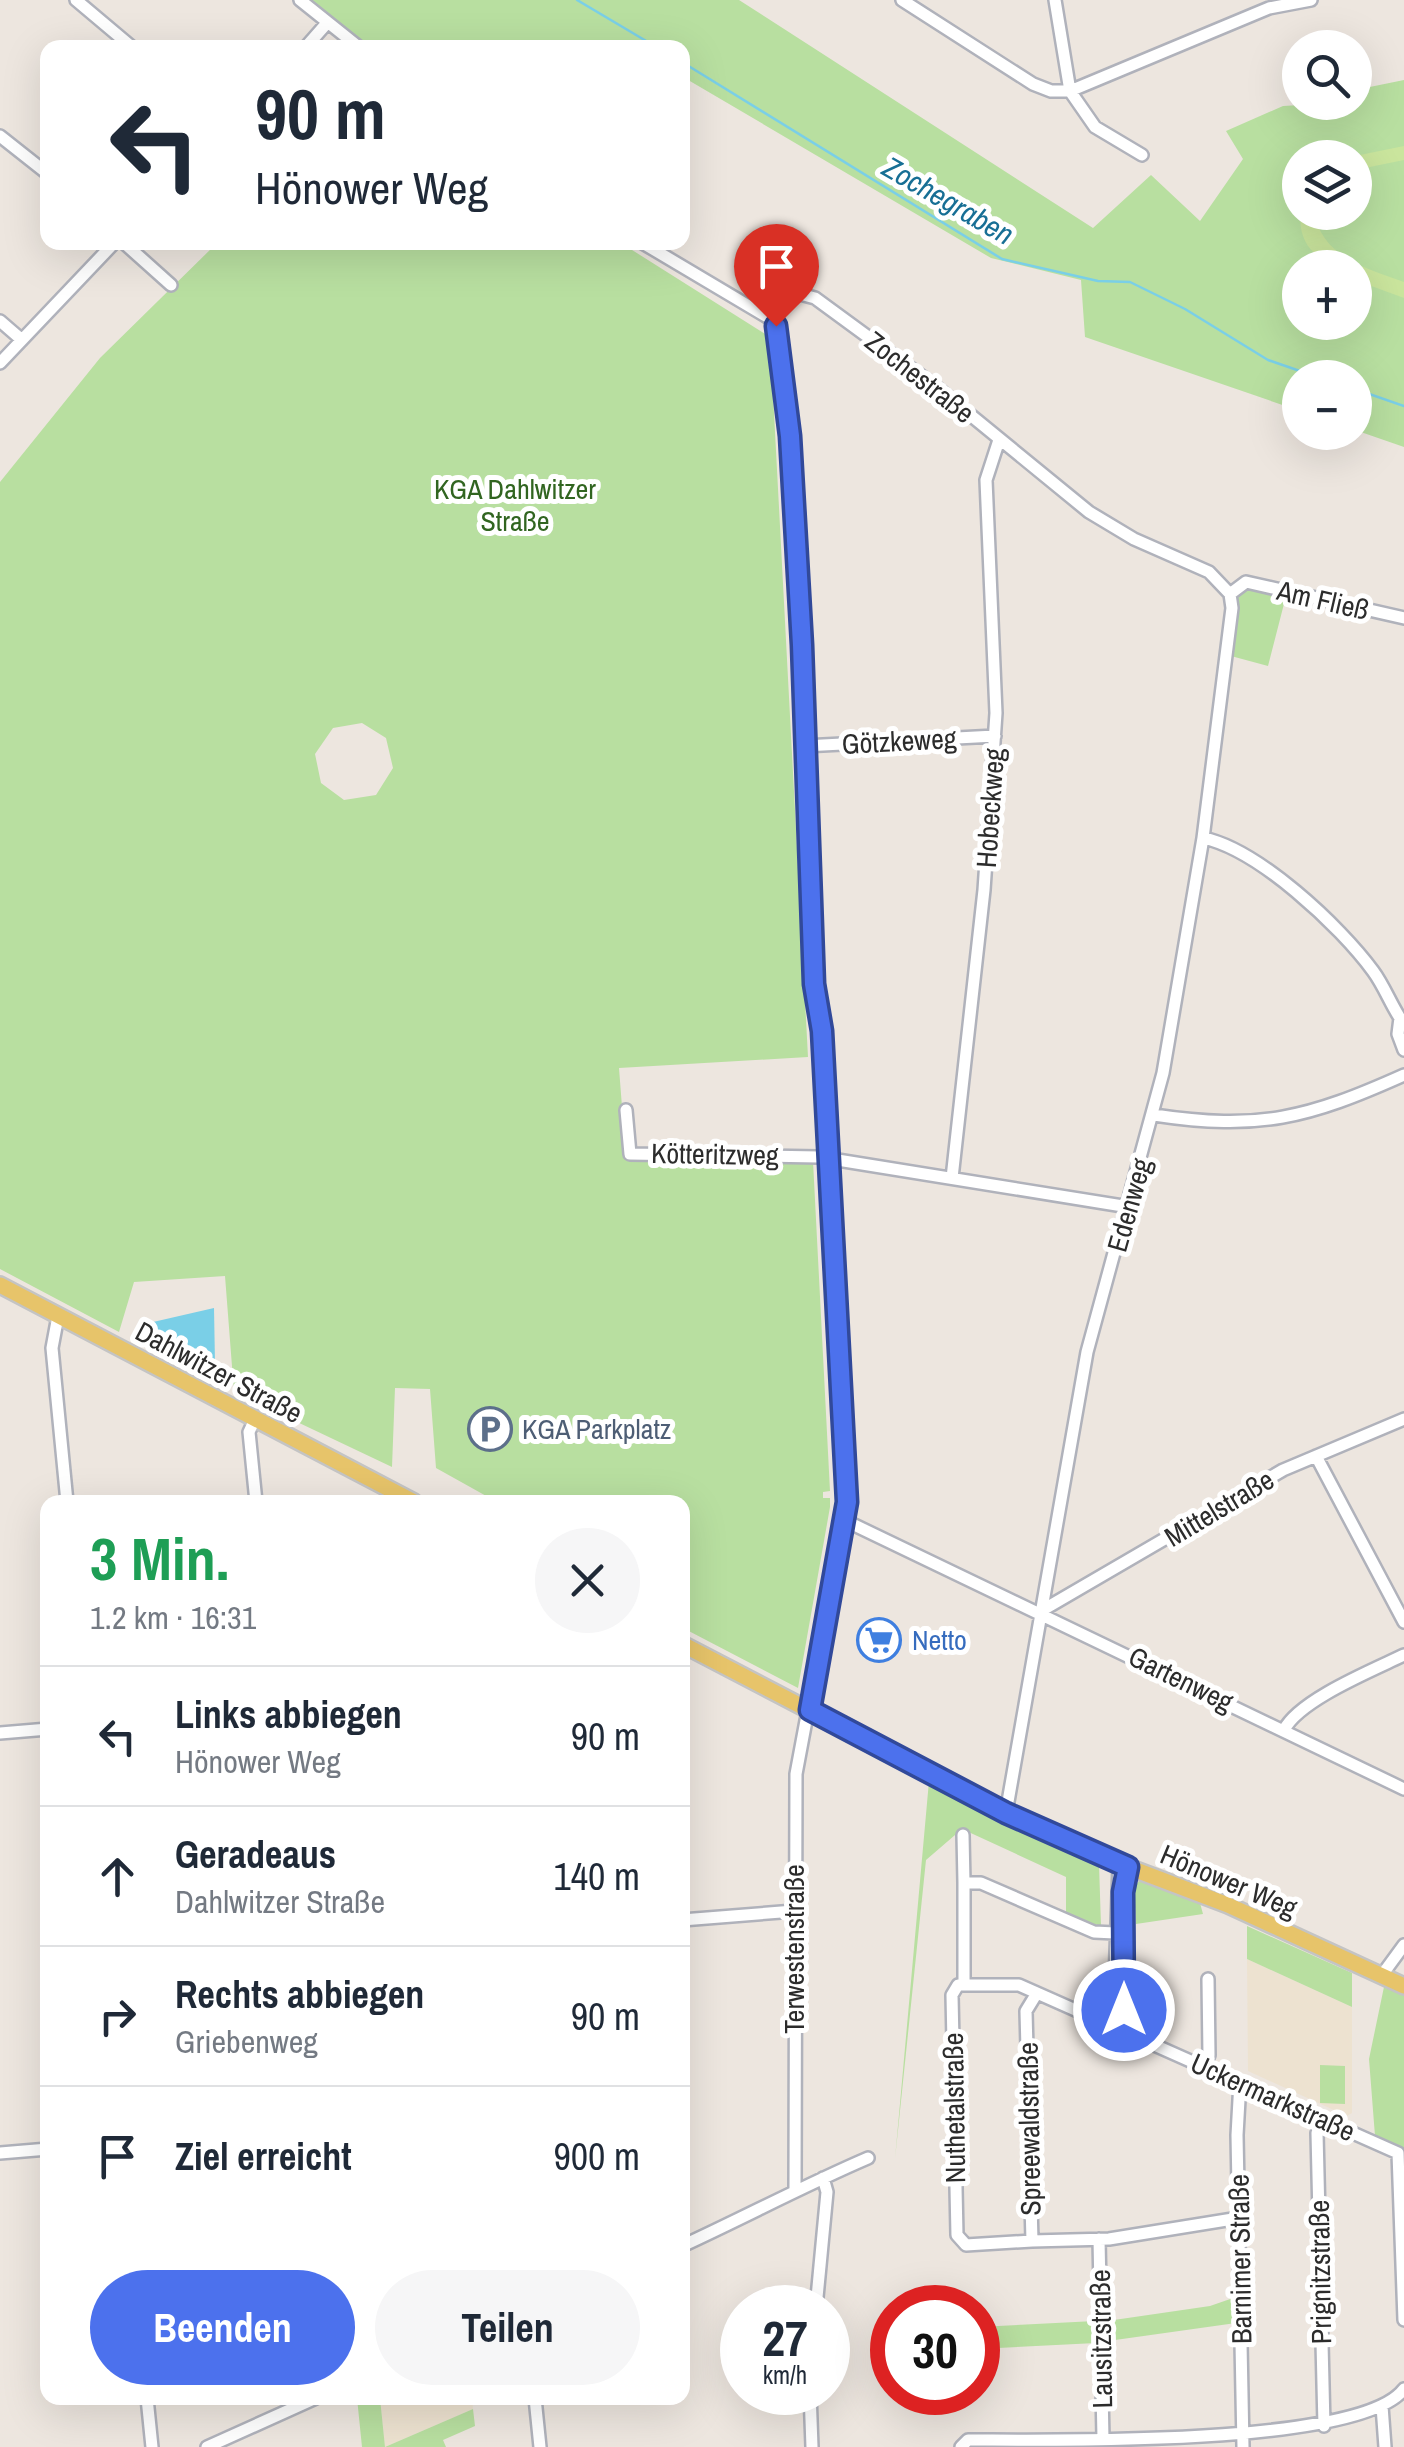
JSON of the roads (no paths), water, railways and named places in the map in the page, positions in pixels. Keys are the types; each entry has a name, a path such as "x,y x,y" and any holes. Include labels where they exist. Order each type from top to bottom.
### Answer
{"main road":[{"name":"Dahlwitzer Straße","path":"0,1285 401,1495"},
{"path":"690,1648 810,1710"},
{"name":"Hönower Weg","path":"810,1710 1006,1813 1218,1901 1404,1986"}],"street":[{"path":"76,0 124,40"},
{"path":"300,0 349,40"},
{"path":"902,0 1033,84 1051,91 1070,91 1268,4 1311,0"},
{"path":"1055,0 1070,91 1079,110 1096,127 1142,156"},
{"path":"312,40 327,24"},
{"path":"0,136 40,168"},
{"path":"0,363 107,250"},
{"path":"133,250 171,285"},
{"path":"655,250 770,318"},
{"name":"Zochestraße","path":"770,318 796,293 815,298 935,386 1090,512 1134,539 1210,572 1230,594"},
{"name":"Terwestenstraße","path":"770,318 781,339 790,436 814,984 822,1031 846,1521 796,1774 795,2188"},
{"path":"0,321 22,340"},
{"name":"Hobeckweg","path":"952,1178 984,890 995,736 986,480 999,440"},
{"name":"Am Fließ","path":"1230,594 1246,582 1404,618"},
{"name":"Edenweg","path":"1006,1813 1086,1352 1154,1115 1202,838 1232,608 1230,594"},
{"name":"Götzkeweg","path":"804,746 995,736"},
{"path":"1202,838 1214,841 1275,878 1328,922 1370,968 1402,1021 1398,1034 1404,1050"},
{"path":"1154,1115 1216,1123 1270,1122 1314,1113 1404,1075"},
{"name":"Kötteritzweg","path":"626,1110 630,1154 772,1154 1129,1207"},
{"path":"58,1316 52,1348 66,1495"},
{"path":"255,1495 249,1432 256,1419"},
{"name":"Mittelstraße","path":"1041,1611 1250,1487 1404,1419"},
{"path":"1316,1456 1404,1622"},
{"name":"Gartenweg","path":"846,1521 1041,1611 1404,1790"},
{"path":"1284,1730 1289,1719 1374,1667 1404,1655"},
{"path":"0,1733 40,1730"},
{"path":"963,1835 964,1985 1019,1985 1038,1993"},
{"path":"1113,2026 1115,1933 1124,1865"},
{"path":"1113,2026 1124,2010 1124,1865"},
{"path":"964,1883 981,1882 1094,1932 1115,1933"},
{"path":"690,1919 794,1911"},
{"path":"1382,1975 1404,1945"},
{"path":"1206,2066 1210,2055 1208,1980"},
{"name":"Nuthetalstraße","path":"964,1985 954,1988 952,1994 957,2235 966,2245 1032,2240"},
{"name":"Uckermarkstraße","path":"1038,1993 1398,2153 1404,2320"},
{"name":"Spreewaldstraße","path":"1038,1993 1026,2010 1032,2240 1100,2239 1239,2218"},
{"name":"Barnimer Straße","path":"1240,2082 1236,2092 1243,2442"},
{"name":"Prignitzstraße","path":"1323,2120 1317,2133 1324,2426"},
{"path":"0,2153 40,2150"},
{"path":"690,2242 767,2207 795,2188 868,2158"},
{"path":"818,2285 827,2192 822,2178"},
{"name":"Lausitzstraße","path":"1100,2239 1103,2439"},
{"path":"961,2447 968,2440 1035,2444 1103,2439 1243,2442 1324,2426 1382,2406 1404,2389"},
{"path":"148,2405 152,2447"},
{"path":"206,2447 300,2405"},
{"path":"536,2405 540,2447"},
{"path":"1382,2406 1385,2447"},
{"path":"811,2415 812,2447"}],"water":[{"path":"214,1308 215,1364 140,1325"}],"waterway":[{"name":"Zochegraben","path":"577,0 644,40"},
{"name":"Zochegraben","path":"690,67 1002,259 1098,281 1130,282 1282,365"},
{"name":"Zochegraben","path":"1372,395 1404,406"}],"place":[{"name":"KGA Parkplatz","path":"490,1429"},
{"name":"Netto","path":"879,1640"}],"park label":[{"name":"KGA Dahlwitzer Straße","path":"515,505"}]}
